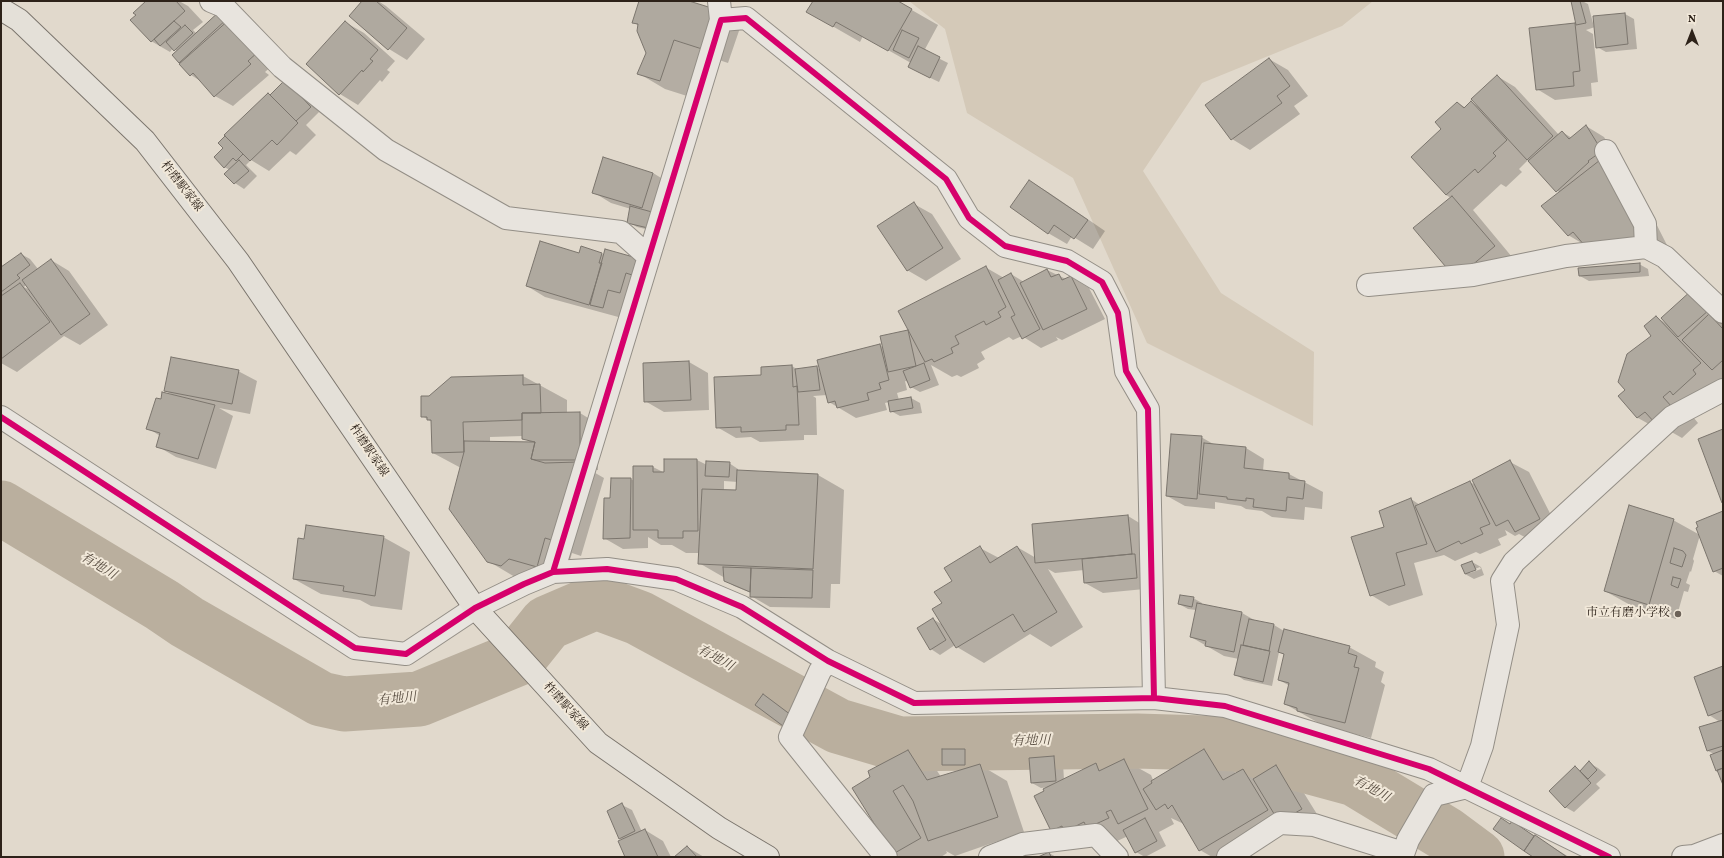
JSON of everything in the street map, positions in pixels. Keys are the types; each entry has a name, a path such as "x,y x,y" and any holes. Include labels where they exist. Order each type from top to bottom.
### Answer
{"main road":[{"name":"柞磨駅家線","path":"1,9 19,20 145,141 238,261 482,616 598,743 719,828 768,857"}],"street":[{"path":"211,1 223,6 282,67 386,150 506,218 621,232 648,256"},
{"path":"553,572 720,11 746,18 946,179 969,218 1005,246 1067,261 1102,282 1118,313 1126,371 1148,409 1154,698"},
{"path":"1606,151 1645,224 1646,247"},
{"path":"1368,285 1473,275 1566,256 1646,247 1665,257 1723,312"},
{"path":"1467,787 1482,746 1508,625 1502,581 1514,562 1672,417 1723,390"},
{"path":"1,416 355,648 406,654 482,616 524,584 553,572 607,569 676,579 742,607 824,666 914,703 1154,698 1225,706 1429,769 1609,857"},
{"path":"824,666 800,713 790,737 886,857"},
{"path":"1228,857 1280,823 1314,825 1405,850 1434,795 1467,787"},
{"path":"990,857 1023,844 1096,835 1117,857"},
{"path":"1683,857 1694,856 1723,844"}],"shaded area":[{"path":"909,1 1373,1 1342,26 1202,83 1143,171 1221,293 1314,352 1313,426 1147,343 1073,178 967,113 945,29"}],"building":[{"path":"146,1 176,1 185,11 151,42 130,20 136,15 133,13"},
{"path":"362,1 376,1 407,28 388,50 349,16"},
{"path":"639,1 689,1 715,9 702,49 674,40 660,81 637,74 646,53 637,31 638,24 632,23"},
{"path":"813,1 898,1 912,9 888,51 836,22 833,27 806,12"},
{"path":"1571,1 1580,1 1586,23 1576,25"},
{"path":"221,10 228,18 179,63 172,55"},
{"path":"1625,13 1628,44 1596,48 1593,16"},
{"path":"230,19 259,51 248,61 251,64 214,97 193,73 190,76 179,64"},
{"path":"174,21 181,27 160,46 154,39"},
{"path":"345,21 378,50 370,59 373,61 363,72 362,70 339,95 306,64"},
{"path":"1575,23 1580,71 1573,72 1574,86 1536,90 1529,28"},
{"path":"185,25 193,33 174,51 166,42"},
{"path":"902,30 919,38 909,58 893,50"},
{"path":"918,46 940,57 930,78 908,67"},
{"path":"1269,58 1290,86 1277,96 1282,103 1231,140 1205,105"},
{"path":"1497,75 1553,136 1527,160 1471,99"},
{"path":"285,80 311,107 296,121 270,95"},
{"path":"268,93 298,123 277,145 272,140 250,161 224,135"},
{"path":"1471,101 1507,140 1493,153 1496,156 1478,173 1475,169 1446,195 1411,157 1441,129 1435,122 1457,102 1464,108"},
{"path":"1586,125 1602,151 1588,161 1589,162 1556,192 1528,161 1562,131 1569,139"},
{"path":"225,136 243,154 236,161 233,158 224,168 214,157 223,148 218,143"},
{"path":"603,157 653,173 642,208 592,193"},
{"path":"1604,157 1647,242 1585,246 1573,232 1568,236 1541,206"},
{"path":"239,160 249,171 234,184 224,174"},
{"path":"1029,180 1088,220 1074,239 1054,225 1048,234 1010,207"},
{"path":"1452,196 1495,246 1465,271 1461,265 1451,273 1413,228"},
{"path":"914,202 943,248 907,271 877,226"},
{"path":"630,206 652,212 648,228 627,223"},
{"path":"540,241 579,253 581,246 602,253 599,263 602,263 589,305 526,286"},
{"path":"605,249 637,258 632,275 626,273 620,293 608,290 603,308 590,305"},
{"path":"21,253 30,265 17,275 20,278 1,292 1,267"},
{"path":"51,259 90,314 61,335 22,280"},
{"path":"1640,263 1640,272 1579,276 1578,268"},
{"path":"986,266 1006,307 998,312 1001,317 986,325 984,321 955,336 959,344 951,348 953,353 934,362 932,359 925,362 898,311"},
{"path":"1047,269 1051,277 1059,274 1062,280 1071,276 1087,309 1043,330 1020,283"},
{"path":"1011,273 1040,329 1022,339 1011,317 1015,315 998,280"},
{"path":"20,283 50,322 1,359 1,296"},
{"path":"1692,290 1709,310 1678,337 1661,318"},
{"path":"1709,314 1723,329 1723,360 1712,370 1682,340"},
{"path":"1656,316 1701,363 1693,370 1696,374 1673,395 1670,391 1663,397 1672,407 1655,423 1645,412 1637,418 1618,396 1625,390 1618,382 1627,354 1651,336 1644,326"},
{"path":"908,330 916,366 888,372 880,336"},
{"path":"880,344 889,380 879,383 881,389 867,393 869,400 837,408 835,401 828,403 817,360"},
{"path":"171,357 239,370 232,404 164,391"},
{"path":"689,361 691,400 644,402 643,363"},
{"path":"924,363 930,380 910,388 903,371"},
{"path":"792,365 793,387 797,386 799,425 786,425 786,430 741,432 741,427 716,428 714,377 761,375 761,367"},
{"path":"817,366 820,390 798,392 795,369"},
{"path":"523,375 523,385 540,384 541,413 522,413 522,420 463,422 464,452 432,453 431,420 427,420 427,417 421,417 421,396 429,396 451,377"},
{"path":"162,392 215,405 198,459 156,447 160,433 146,429 156,398 161,399"},
{"path":"911,397 913,408 890,412 888,401"},
{"path":"580,412 580,460 531,459 535,442 522,439 522,413"},
{"path":"1723,429 1723,503 1722,503 1698,439"},
{"path":"1171,434 1202,436 1197,499 1166,496"},
{"path":"464,441 535,442 531,459 545,463 578,462 555,541 545,538 537,567 509,559 501,566 487,562 449,509 464,452"},
{"path":"1204,443 1246,447 1244,468 1289,473 1289,479 1305,481 1303,499 1287,497 1286,511 1253,507 1254,499 1246,498 1246,501 1199,494"},
{"path":"664,459 697,459 698,531 683,531 683,538 658,538 658,530 633,530 633,466 653,466 653,472 664,472"},
{"path":"1510,460 1540,519 1515,532 1508,520 1496,526 1472,480"},
{"path":"706,461 730,462 729,477 705,476"},
{"path":"737,470 818,474 813,569 698,564 702,489 736,490"},
{"path":"611,478 631,478 630,538 603,539 604,498 610,498"},
{"path":"1470,481 1490,524 1480,528 1483,534 1461,544 1459,541 1436,552 1415,506"},
{"path":"1411,498 1427,544 1396,553 1405,585 1370,596 1351,537 1384,527 1379,511"},
{"path":"1629,505 1674,519 1649,605 1604,591"},
{"path":"1723,511 1723,568 1713,572 1696,528 1698,527 1696,522"},
{"path":"1128,515 1132,554 1035,563 1032,524"},
{"path":"306,525 384,536 375,596 343,591 344,586 293,579 298,538 304,539"},
{"path":"980,546 990,563 1017,546 1057,612 1024,632 1013,614 956,648 932,609 942,603 934,592 952,581 944,568"},
{"path":"1674,548 1683,551 1686,555 1682,567 1670,563"},
{"path":"1135,554 1137,578 1084,583 1082,559"},
{"path":"1472,561 1476,570 1465,574 1461,565"},
{"path":"723,567 751,568 750,592 724,581"},
{"path":"751,568 813,570 812,598 750,597"},
{"path":"1673,577 1681,579 1678,588 1671,585"},
{"path":"1180,595 1194,597 1192,607 1178,604"},
{"path":"1197,603 1242,612 1234,652 1205,646 1206,641 1190,637"},
{"path":"933,618 946,640 930,650 917,628"},
{"path":"1249,619 1274,624 1269,651 1243,645"},
{"path":"1284,629 1350,646 1348,653 1357,656 1354,667 1359,668 1345,723 1297,711 1297,708 1284,704 1289,683 1278,680 1284,654 1278,652"},
{"path":"1241,645 1270,651 1263,682 1234,675"},
{"path":"1723,666 1723,710 1708,716 1694,677"},
{"path":"763,694 791,715 783,726 755,705"},
{"path":"1723,720 1723,746 1707,751 1699,727"},
{"path":"942,749 965,749 965,765 942,765"},
{"path":"1204,749 1223,780 1243,769 1268,810 1199,851 1172,805 1168,809 1165,804 1156,810 1143,789 1152,783 1151,781"},
{"path":"908,750 927,780 980,764 998,817 928,841 913,801 903,785 893,791 921,838 893,854 852,788 870,777 868,771"},
{"path":"1723,750 1723,768 1716,771 1710,755"},
{"path":"1054,756 1056,781 1031,783 1029,758"},
{"path":"1124,759 1148,809 1118,824 1111,810 1106,812 1109,818 1087,828 1084,822 1064,832 1062,826 1051,831 1034,796 1044,791 1043,789 1096,763 1099,771"},
{"path":"1589,761 1597,770 1588,779 1580,771"},
{"path":"1276,765 1302,809 1279,822 1253,779"},
{"path":"1575,766 1591,783 1565,808 1549,791"},
{"path":"1723,768 1723,785 1717,770"},
{"path":"622,803 635,831 619,839 607,811"},
{"path":"1145,818 1157,841 1135,853 1123,830"},
{"path":"1501,818 1510,824 1512,821 1534,836 1524,851 1493,829"},
{"path":"645,829 658,857 625,857 618,841"},
{"path":"1535,835 1567,857 1533,857 1524,851"},
{"path":"687,846 697,857 674,857"},
{"path":"1049,852 1051,857 1038,857"}],"waterway":[{"name":"有地川","path":"1,508 162,605 187,622 321,699 344,704 419,699 519,658 547,623 596,602 639,618 838,726 899,744 1137,741 1238,744 1296,763 1355,779 1446,834 1477,857"}],"cycle path":[{"path":"553,572 721,20 746,18 946,179 969,218 1005,246 1067,261 1102,282 1118,313 1126,371 1148,409 1154,698"},
{"path":"1,417 355,648 406,654 475,608 524,584 553,572 607,569 676,579 742,607 828,661 914,703 1154,698 1225,706 1429,769 1609,857"}],"place":[{"name":"市立有磨小学校","path":"1678,614"}]}
